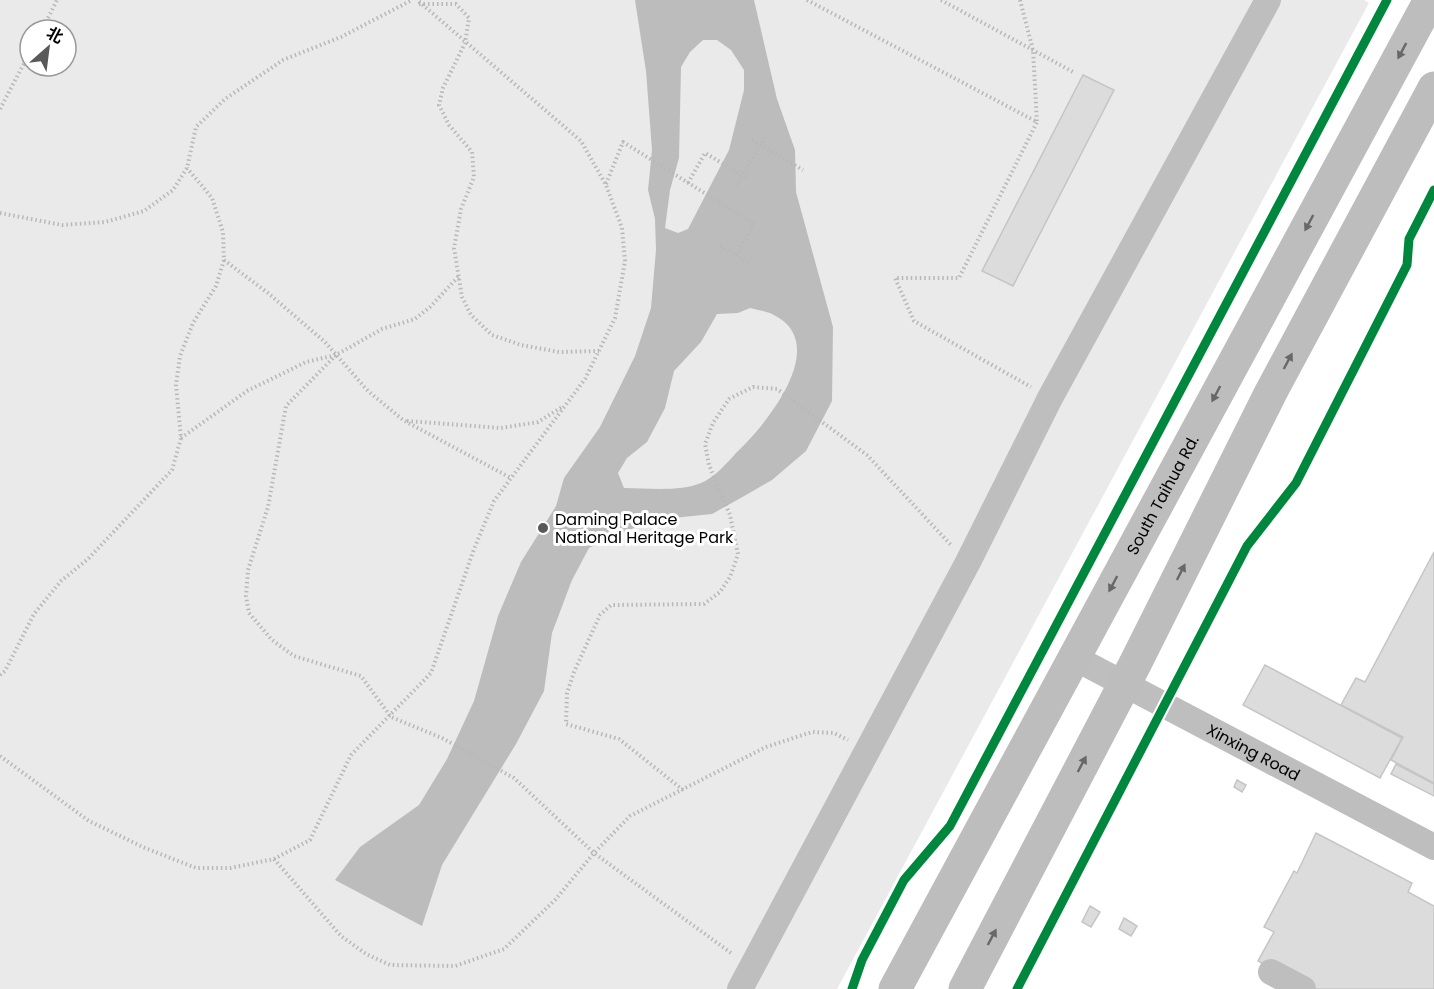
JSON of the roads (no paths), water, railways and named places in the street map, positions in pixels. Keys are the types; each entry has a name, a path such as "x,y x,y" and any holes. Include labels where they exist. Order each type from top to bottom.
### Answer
{"main road":[{"name":"South Taihua Rd.","path":"895,989 1430,0"},
{"path":"965,989 1124,684 1271,392 1434,88"}],"street":[{"path":"745,978 968,562 1050,398 1268,0"},
{"name":"Xinxing Road","path":"1073,657 1434,847"},
{"path":"1271,972 1303,989"}],"place":[{"name":"Daming Palace National Heritage Park","path":"543,528"}]}
